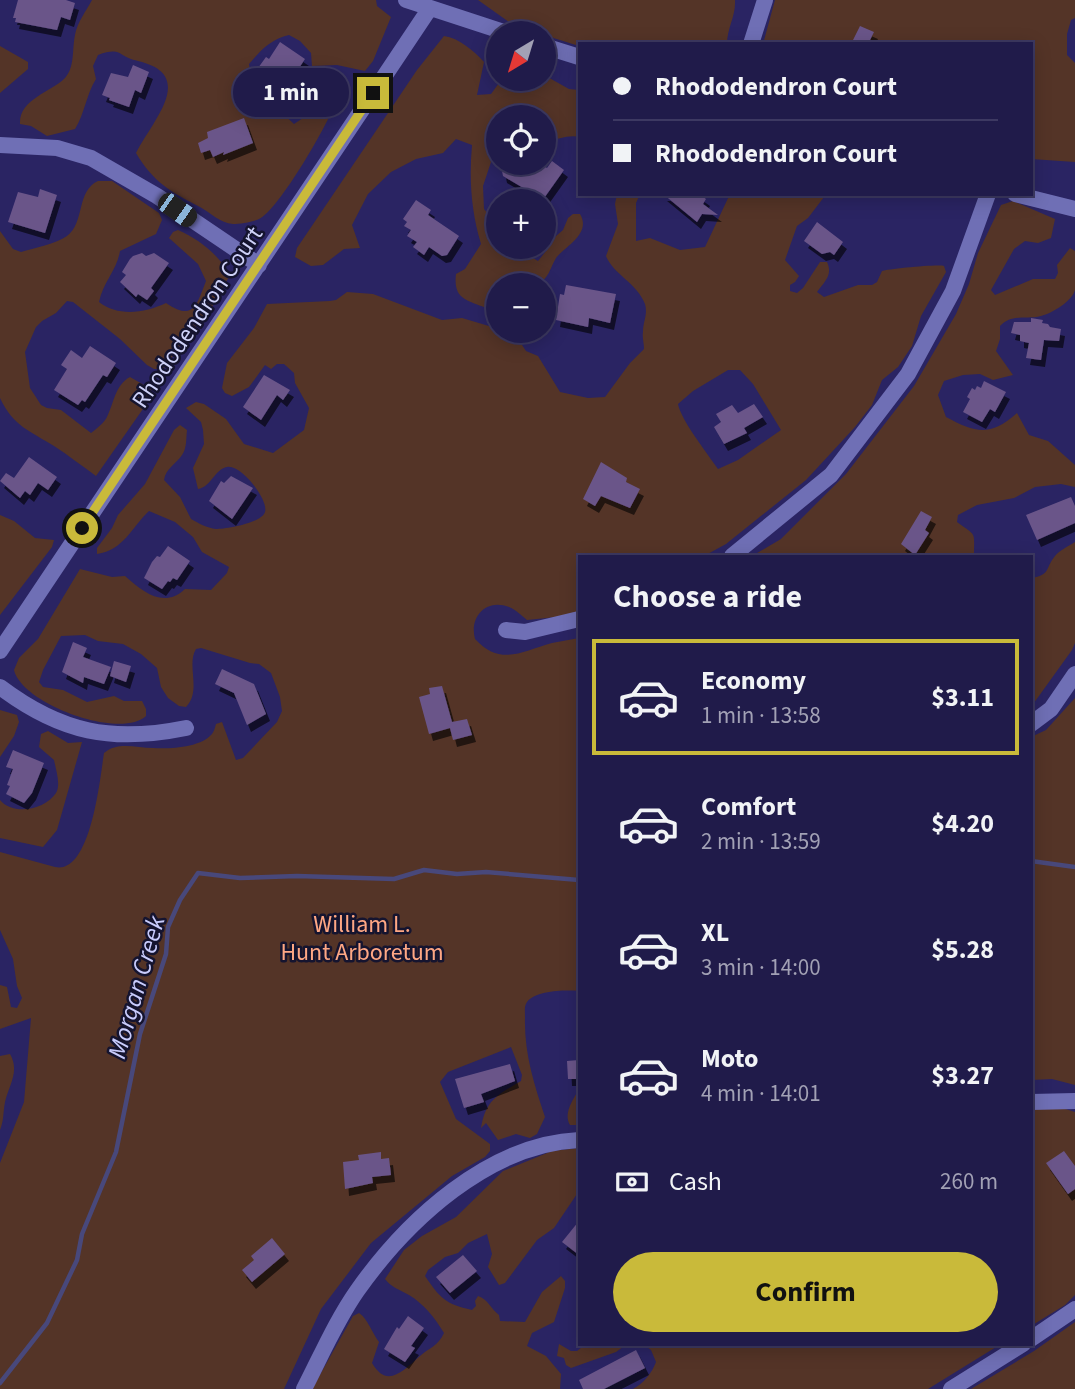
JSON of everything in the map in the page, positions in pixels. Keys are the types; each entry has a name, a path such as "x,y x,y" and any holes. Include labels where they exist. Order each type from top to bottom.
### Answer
{"street":[{"path":"406,0 486,26"},
{"path":"752,42 765,0"},
{"name":"Rhododendron Court","path":"0,651 430,8"},
{"path":"556,50 578,57"},
{"path":"0,145 57,148 113,168 259,265"},
{"path":"733,555 831,475 908,374 953,291 987,196"},
{"path":"1023,196 1075,209"},
{"path":"506,630 525,632 578,619"},
{"path":"1033,722 1051,709 1075,674"},
{"path":"0,687 36,711 96,733 138,735 186,728"},
{"path":"1033,1101 1075,1101"},
{"path":"304,1389 358,1289 411,1225 475,1176 510,1156 536,1146 578,1140"},
{"path":"1033,1338 1075,1309"},
{"path":"951,1389 1020,1346"}],"green space":[{"path":"92,0 376,0 377,6 391,17 373,61 365,71 337,65 312,66 311,53 300,41 289,35 267,46 249,64 251,76 260,85 265,97 294,124 318,108 322,97 330,88 337,99 315,144 279,200 259,219 233,224 220,220 163,185 149,172 136,153 166,100 168,88 165,77 156,68 116,52 98,55 93,66 96,79 75,129 47,136 31,126 20,124 24,108 68,74 76,31"},
{"path":"478,0 735,0 727,42 578,42 578,46 556,39 556,21 508,21"},
{"path":"775,0 1075,0 1075,18 1071,20 1067,34 1067,55 1075,63 1075,162 1033,159 1033,42 764,42"},
{"path":"444,36 466,46 484,62 477,95 491,94 493,91 556,91 556,82 569,89 578,90 578,137 556,139 556,105 486,105 487,175 483,186 486,259 556,259 549,273 486,273 486,308 459,294 456,274 465,269 481,244 472,195 472,145 456,139 443,153 416,159 391,172 368,194 352,225 360,248 344,249 323,265 311,266 295,257 297,248 417,70"},
{"path":"0,46 28,62 28,69 0,93"},
{"path":"98,181 112,181 159,213 162,220 156,234 120,251 99,302 106,307 132,312 166,303 188,311 196,304 206,281 198,264 169,238 178,230 208,248 230,275 212,307 175,352 168,365 162,369 147,365 120,339 73,302 67,301 56,313 36,327 25,352 30,388 41,405 61,410 91,433 106,419 118,389 125,380 130,377 151,389 152,396 96,476 16,422 0,398 0,231 13,249 21,252 62,239 73,230 86,192"},
{"name":"William L. Hunt Arboretum","path":"617,196 639,196 636,203 636,241 650,238 680,250 705,247 729,196 826,196 808,218 797,226 785,260 799,276 790,285 790,291 797,293 803,288 820,262 827,262 829,271 817,292 824,297 858,285 872,285 877,282 882,271 886,270 944,266 946,272 921,316 912,346 898,367 882,380 872,405 855,427 806,480 726,544 706,555 578,555 578,611 566,616 527,620 511,608 493,605 481,611 477,617 475,639 485,648 503,655 578,638 578,991 544,993 531,998 525,1005 528,1056 545,1117 537,1134 530,1138 516,1134 498,1140 486,1123 481,1128 486,1110 494,1099 521,1081 522,1075 511,1047 448,1072 440,1082 456,1119 490,1144 490,1151 485,1157 452,1176 371,1243 321,1309 284,1389 0,1389 0,1163 24,1102 31,1018 0,1029 0,985 7,987 11,1007 17,1008 22,998 17,986 13,959 0,930 0,852 55,867 67,865 77,856 92,822 104,753 109,749 121,746 184,747 207,739 216,724 222,722 236,760 243,758 277,722 282,711 271,673 259,664 201,648 196,649 192,663 193,693 186,707 179,706 168,698 161,687 157,668 141,654 123,644 98,641 85,635 61,636 43,670 39,682 43,687 63,690 87,702 114,696 124,701 142,701 146,709 146,716 133,722 116,724 95,721 73,715 34,695 21,683 14,670 19,658 38,639 80,569 112,577 125,576 139,588 162,598 177,595 185,589 211,590 227,573 229,567 202,552 193,537 175,522 149,511 114,548 97,554 97,548 118,515 145,484 174,430 180,425 187,430 185,449 164,480 180,497 191,519 216,529 227,528 243,525 265,512 263,499 253,484 233,468 223,468 198,489 193,468 204,444 203,430 201,422 186,408 196,402 204,404 226,419 244,444 273,453 304,430 309,408 295,383 294,373 284,364 277,364 271,369 265,365 249,387 232,396 222,388 227,363 254,328 267,304 330,301 347,292 373,294 442,320 462,318 486,325 486,343 523,343 526,351 538,356 560,392 588,398 605,397 644,349 646,311 641,297 606,256 618,224","holes":["728,370 740,370 753,384 781,430 738,460 718,469 689,427 678,404 693,391"]},
{"path":"1013,201 1055,219 1051,238 1038,243 1025,241 1014,249 991,290 995,295 1033,279 1055,279 1058,273 1057,265 1070,248 1075,251 1075,290 1066,302 1051,312 1035,317 1014,318 1000,326 996,351 1013,375 993,380 980,374 963,375 944,381 938,395 946,417 975,429 999,426 1017,413 1029,435 1048,441 1075,465 1075,487 1061,484 1035,487 1014,498 977,505 958,515 957,522 973,535 974,555 754,555 781,539 846,474 914,386 956,314 978,253 1001,205"},
{"path":"573,214 580,214 582,228 576,239 556,258 556,236 563,230 568,218"},
{"path":"0,515 14,521 35,538 54,540 52,547 0,615"},
{"path":"1075,542 1075,643 1033,704 1033,578 1045,573 1057,554"},
{"path":"1075,698 1075,1085 1052,1079 1033,1080 1033,736 1046,730"},
{"path":"0,710 17,715 19,722 14,736 0,757"},
{"path":"48,731 68,743 82,742 57,830 43,847 0,838 0,800 13,808 29,809 44,804 56,793 58,782 54,760 39,747 41,734"},
{"path":"10,1054 14,1072 0,1130 0,1056"},
{"path":"578,1091 578,1125 570,1125 568,1120"},
{"path":"1033,1105 1056,1106 1075,1112 1075,1295 1065,1305 1033,1325"},
{"path":"578,1148 578,1192 554,1228 537,1240 505,1283 499,1285 488,1267 492,1254 487,1234 468,1243 458,1253 445,1257 428,1270 425,1276 439,1295 455,1305 472,1310 476,1306 478,1296 499,1315 500,1321 525,1322 542,1292 561,1276 565,1281 565,1288 554,1322 532,1333 527,1346 546,1356 561,1374 560,1389 312,1389 353,1316 359,1313 379,1342 372,1363 383,1375 401,1372 436,1344 444,1333 433,1317 414,1299 385,1279 404,1250 422,1236 456,1217 503,1171 552,1151"},
{"path":"1075,1322 1075,1389 971,1389 1034,1351"},
{"path":"559,1344 571,1351 577,1351 583,1346 624,1346 616,1352 571,1368 566,1365 564,1358 557,1356"},
{"path":"646,1346 998,1346 928,1389 633,1389 647,1378 656,1362 651,1350"}],"building":[{"path":"18,0 66,0 75,3 70,20 61,17 57,30 15,22 16,18 13,18"},
{"path":"860,26 874,32 869,42 853,40"},
{"path":"280,42 305,59 293,77 298,81 289,94 262,76 264,73 258,68 266,57 269,59"},
{"path":"133,65 149,72 141,93 135,90 129,107 102,95 111,73 128,77"},
{"path":"244,118 253,143 213,157 210,150 201,153 198,143 208,138 207,132"},
{"path":"556,164 564,170 551,189 525,189 503,176 556,175"},
{"path":"40,189 57,195 45,233 8,222 18,192 38,197"},
{"path":"665,196 702,196 706,199 703,204 718,215 702,214 697,222"},
{"path":"416,200 431,210 428,215 459,236 447,255 442,256 429,247 424,255 413,247 417,242 407,236 411,230 404,226 407,222 403,219"},
{"path":"817,222 843,242 834,255 830,252 822,254 804,241"},
{"path":"142,253 146,256 154,253 169,263 151,288 154,291 147,300 138,294 136,297 120,282 126,275 122,272 130,259"},
{"path":"566,285 616,294 610,323 589,318 588,327 556,320 560,294 564,295"},
{"path":"1031,318 1043,320 1042,323 1050,327 1061,329 1059,341 1044,340 1041,360 1026,358 1029,343 1020,341 1020,335 1011,333 1014,322 1031,322"},
{"path":"90,346 116,363 107,377 103,375 85,402 82,400 78,405 54,390 67,369 61,365 71,350 82,358"},
{"path":"264,375 290,390 283,400 277,395 261,420 243,407"},
{"path":"984,381 1006,392 995,412 990,409 982,422 963,412 972,388 981,388"},
{"path":"754,404 763,417 744,428 747,433 724,444 714,427 721,422 716,414 732,405 738,413"},
{"path":"29,457 57,477 48,490 38,483 30,495 25,491 20,498 0,481 6,473 14,478"},
{"path":"601,462 627,478 626,482 640,489 630,508 601,496 595,506 583,499"},
{"path":"231,476 253,488 232,519 209,501 221,481 224,483"},
{"path":"1071,497 1075,506 1075,523 1037,540 1026,515"},
{"path":"921,511 932,517 925,530 929,533 915,555 901,544"},
{"path":"168,546 190,561 177,580 173,578 168,581 162,589 144,578 152,562 157,556 160,557"},
{"path":"73,642 87,648 83,657 111,667 104,684 84,677 83,683 62,672"},
{"path":"114,661 131,666 126,682 110,676"},
{"path":"222,669 254,684 266,714 247,725 234,693 215,684"},
{"path":"442,686 452,722 467,719 472,735 453,740 450,728 429,734 419,697 430,694 429,688"},
{"path":"13,750 44,763 32,793 24,803 6,794 13,769 6,767"},
{"path":"578,1060 578,1079 568,1079 567,1061"},
{"path":"510,1064 515,1081 481,1094 484,1102 464,1108 455,1079"},
{"path":"1064,1151 1075,1166 1075,1189 1068,1194 1046,1163"},
{"path":"381,1152 381,1159 389,1158 391,1175 372,1177 373,1183 345,1189 343,1162 359,1160 358,1155"},
{"path":"578,1222 578,1254 562,1242"},
{"path":"272,1238 285,1254 252,1282 242,1270 254,1260 251,1256"},
{"path":"463,1255 477,1271 450,1293 436,1277"},
{"path":"408,1316 424,1328 411,1346 415,1348 405,1362 384,1349 397,1327 399,1329"},
{"path":"636,1350 645,1368 604,1389 583,1389 579,1380"}],"waterway":[{"name":"Morgan Creek","path":"1033,861 1075,867"},
{"name":"Morgan Creek","path":"0,1383 47,1323 77,1260 82,1234 116,1152 140,1034 166,954 168,927 180,900 198,873 240,878 297,876 394,879 424,870 578,880"}],"route":[{"path":"82,528 373,93"}]}
